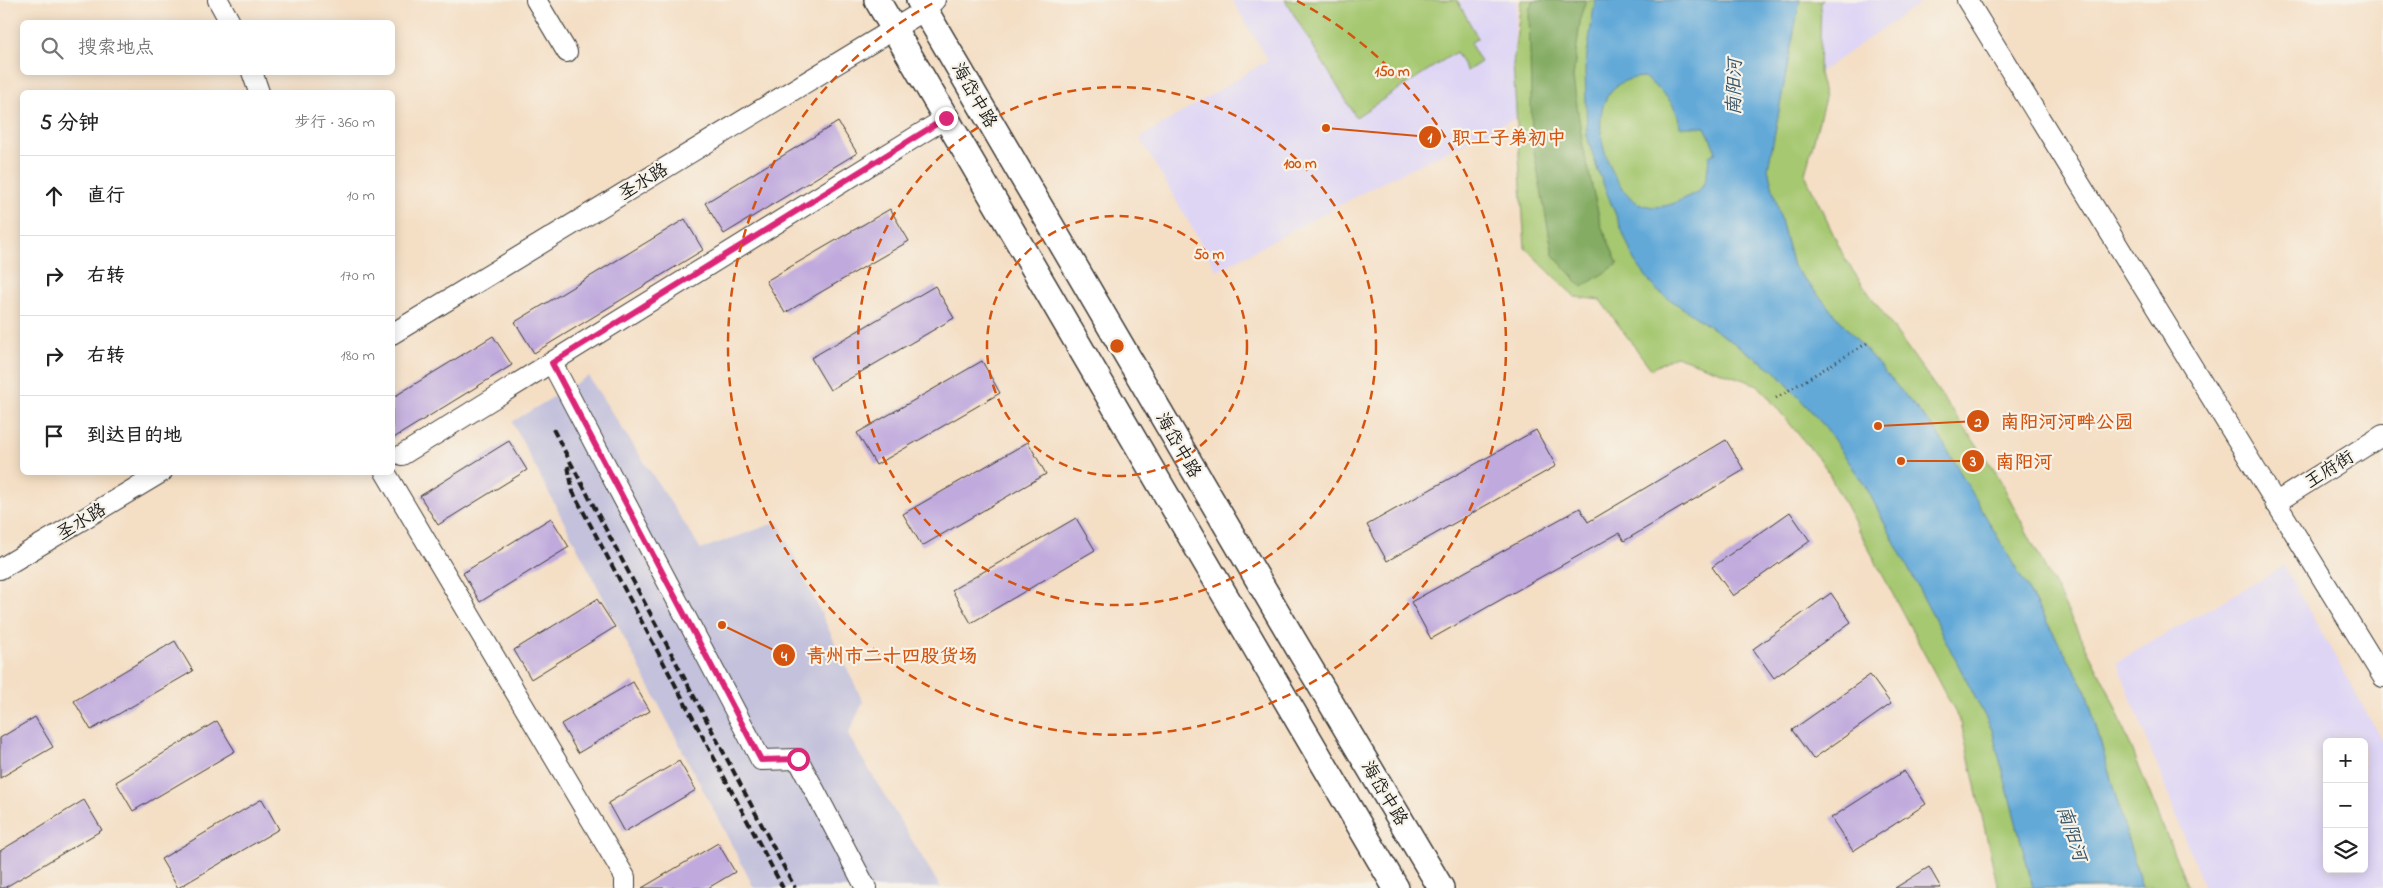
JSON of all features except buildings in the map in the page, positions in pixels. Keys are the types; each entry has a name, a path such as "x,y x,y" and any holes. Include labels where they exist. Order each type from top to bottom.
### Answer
{"main road":[{"name":"海岱中路","path":"876,0 1396,888"},
{"name":"海岱中路","path":"926,3 1289,632 1441,888"}],"street":[{"path":"218,0 229,20"},
{"path":"536,0 567,52"},
{"path":"1967,0 2383,677"},
{"name":"圣水路","path":"395,332 893,28 926,3"},
{"path":"253,75 257,90"},
{"path":"402,455 946,118"},
{"path":"552,363 761,760 798,759 866,888"},
{"name":"王府街","path":"2275,503 2383,435"},
{"name":"圣水路","path":"0,569 157,475"},
{"path":"387,475 625,877 625,888"}],"path":[{"path":"1776,398 1869,342"}],"shaded area":[{"path":"1232,0 1517,0 1513,64 1516,118 1381,183 1217,271 1140,138 1268,60"},
{"path":"1823,0 1924,0 1819,73 1821,2"},
{"path":"588,376 701,549 778,522 863,702 848,735 941,888 754,888 512,422"},
{"path":"2284,566 2383,742 2383,888 2204,888 2117,662"}],"green space":[{"path":"1285,0 1457,0 1478,38 1470,43 1481,62 1467,71 1456,52 1356,117"},
{"path":"1521,0 1823,0 1821,3 1819,73 1825,98 1805,174 1846,261 1997,474 2108,690 2188,888 1998,888 1961,723 1826,468 1758,385 1676,356 1651,369 1600,300 1575,297 1525,248 1513,64"},
{"path":"1533,0 1586,0 1581,15 1573,78 1583,147 1601,225 1618,264 1582,287 1553,255 1532,141 1529,11"}],"water":[{"name":"南阳河","path":"1595,0 1800,0 1768,169 1793,266 1937,432 2085,688 2142,888 2033,888 1992,730 1867,489 1826,428 1775,371 1656,290 1634,260 1598,171 1587,136 1585,69","holes":["1644,77 1668,98 1676,110 1680,127 1705,127 1716,152 1709,156 1706,177 1703,186 1698,191 1674,203 1655,207 1635,201 1619,183 1603,146 1601,126 1603,108 1610,93 1623,82"]}],"railway":[{"path":"553,429 795,888"},
{"path":"568,466 573,492 783,888"}],"place":[{"name":"职工子弟初中","path":"1326,128"},
{"name":"南阳河河畔公园","path":"1878,426"},
{"name":"南阳河","path":"1901,461"},
{"name":"青州市二十四股货场","path":"722,625"}],"route":[{"path":"798,759 761,760 552,363 946,118"}]}
